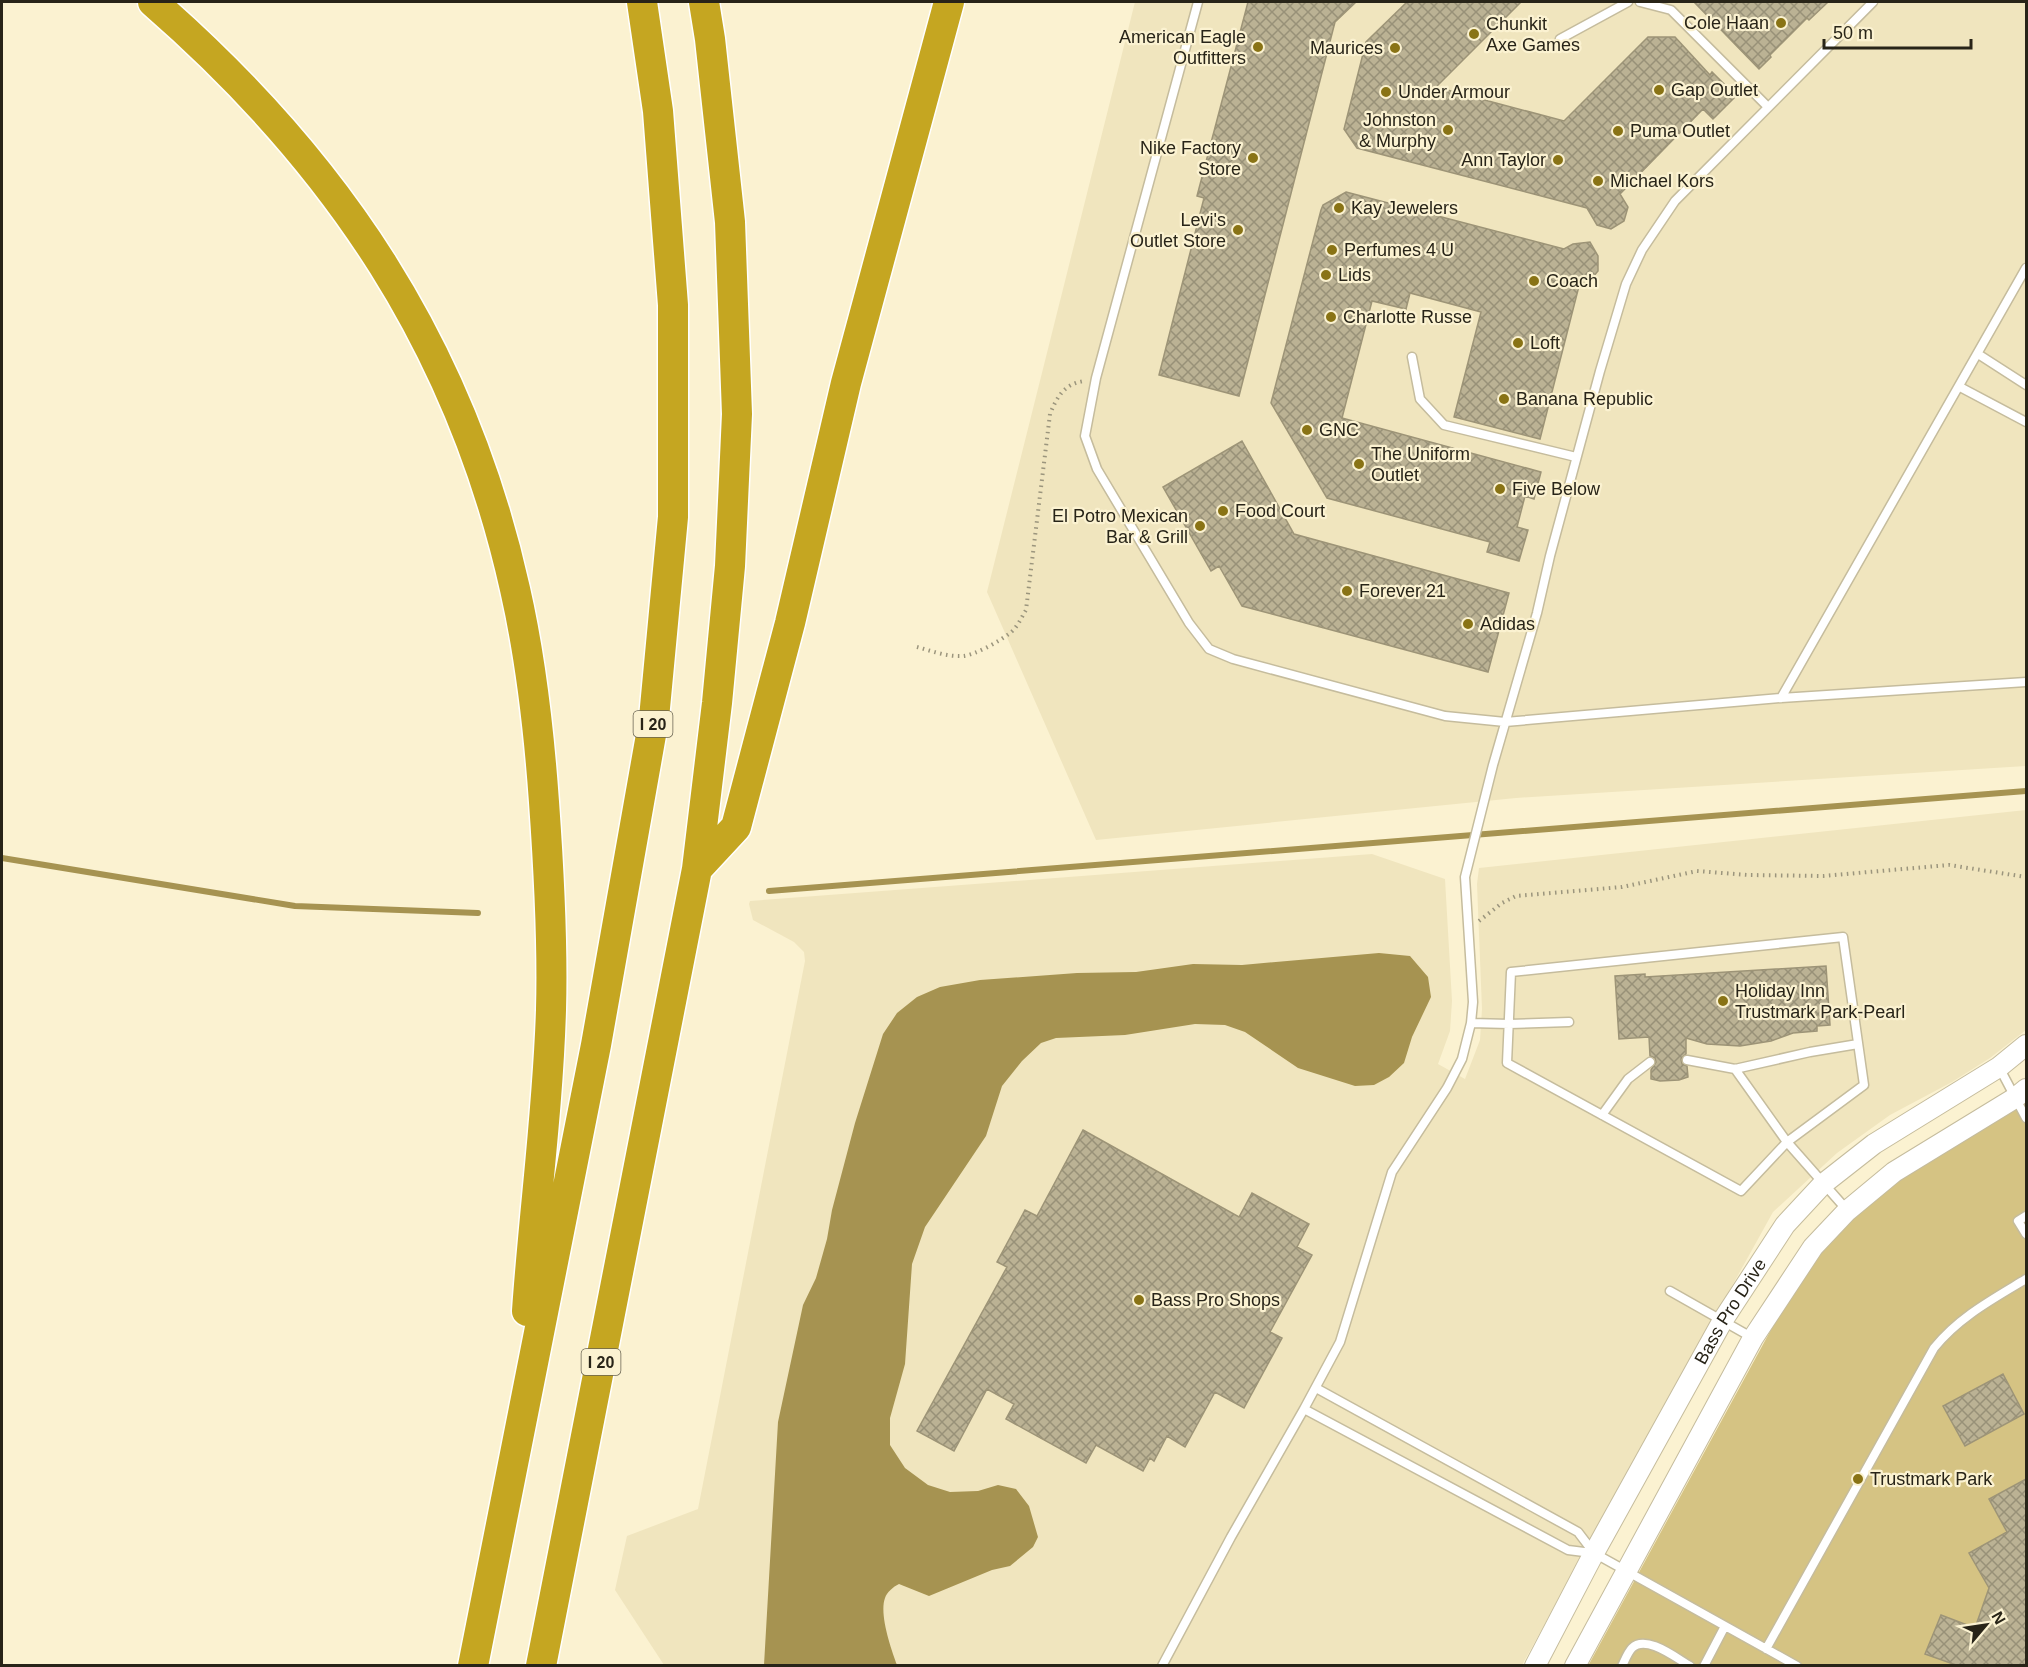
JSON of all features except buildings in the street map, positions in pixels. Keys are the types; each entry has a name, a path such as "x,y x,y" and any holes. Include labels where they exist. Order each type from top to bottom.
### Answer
{"highway":[{"path":"153,2 209,52 271,115 340,200 386,269 426,339 457,405 481,468 506,550 527,652 541,760 549,870 551,938 551,1009 547,1094 531,1251 519,1437"},
{"name":"I 20","path":"473,1665 596,1045 654,718 673,517 672,305 658,111 642,2"},
{"name":"I 20","path":"541,1665 697,869 717,703 730,566 737,414 730,222 704,2"},
{"path":"697,869 736,827 790,623 846,383 949,2"}],"street":[{"name":"Bass Pro Drive","path":"1535,1665 1723,1320 1785,1225 1823,1185 1874,1144 1999,1067 2026,1045"},
{"name":"Bass Pro Drive","path":"1575,1665 1753,1338 1813,1247 1847,1210 1894,1172 2021,1094"}],"lane":[{"path":"1198,2 1096,378 1085,436 1097,468 1189,623 1209,649 1233,659 1445,716 1505,722 1781,698 2026,682"},
{"path":"1560,39 1628,2"},
{"path":"1640,2 1671,10 1768,107"},
{"path":"1162,1665 1340,1342 1392,1173 1447,1088 1462,1059 1471,1023 1473,1002 1465,877 1493,765 1537,613 1576,457 1626,284 1642,250 1675,201 1873,2"},
{"path":"1781,698 2026,268"},
{"path":"1978,354 2026,385"},
{"path":"1412,357 1420,399 1444,425 1576,457"},
{"path":"1960,387 2026,422"},
{"path":"1843,937 1864,1085 1787,1142 1741,1191 1507,1063 1509,1024 1511,972 1843,937"},
{"path":"1471,1023 1569,1022"},
{"path":"1687,1060 1735,1069 1858,1044"},
{"path":"1602,1115 1628,1079 1650,1062"},
{"path":"1999,1067 2021,1094 2026,1118"},
{"path":"1735,1069 1787,1142 1847,1210"},
{"path":"2026,1216 2018,1221 2026,1234"},
{"path":"1766,1649 1934,1348 1946,1333 1962,1320 2026,1279"},
{"path":"1670,1291 1753,1338"},
{"path":"1316,1388 1578,1532 1594,1553"},
{"path":"1304,1409 1568,1550 1594,1553 1797,1665"},
{"path":"1704,1665 1725,1626"},
{"path":"1622,1665 1631,1648 1648,1643 1690,1665"}],"path":[{"path":"917,647 946,655 965,656 1002,638 1018,624 1026,610 1050,414 1056,400 1066,387 1096,378"},
{"path":"1467,926 1483,919 1502,903 1516,896 1622,887 1697,871 1748,875 1823,876 1949,866 2026,877"}],"shaded area":[{"path":"1135,2 2026,2 2026,766 1516,798 1096,840 987,592"},
{"path":"2026,810 2026,1030 1990,1058 1952,1082 1890,1115 1837,1153 1773,1212 1522,1665 664,1665 615,1590 627,1536 698,1509 805,961 804,952 794,942 753,920 750,901 1372,854 1445,879 1452,1001 1450,1031 1438,1064 1465,1079 1480,1040 1482,1009 1477,884 1479,868"},
{"path":"1379,953 1410,956 1428,977 1431,997 1412,1037 1404,1063 1389,1077 1374,1085 1355,1086 1298,1068 1245,1032 1225,1025 1195,1024 1125,1035 1056,1038 1041,1043 1022,1061 1002,1086 986,1136 925,1227 912,1264 905,1364 890,1418 890,1445 905,1468 928,1485 950,1492 978,1491 998,1485 1016,1489 1029,1506 1038,1537 1033,1547 1010,1566 992,1570 929,1596 899,1584 891,1590 885,1598 884,1613 886,1631 897,1665 764,1665 778,1422 803,1305 816,1278 855,1123 883,1034 897,1013 917,997 940,987 980,980 1077,973 1136,972 1193,964 1242,965"},
{"name":"Trustmark Park","path":"2026,1099 2026,1665 1588,1666 1791,1293 1823,1247 1868,1202 1918,1167 1976,1134"}],"waterway":[{"path":"769,891 2026,791"},
{"path":"2,858 295,906 478,913"}],"place":[{"name":"Cole Haan","path":"1781,23"},
{"name":"Chunkit Axe Games","path":"1474,34"},
{"name":"American Eagle Outfitters","path":"1258,47"},
{"name":"Maurices","path":"1395,48"},
{"name":"Gap Outlet","path":"1659,90"},
{"name":"Under Armour","path":"1386,92"},
{"name":"Johnston & Murphy","path":"1448,130"},
{"name":"Puma Outlet","path":"1618,131"},
{"name":"Nike Factory Store","path":"1253,158"},
{"name":"Ann Taylor","path":"1558,160"},
{"name":"Michael Kors","path":"1598,181"},
{"name":"Kay Jewelers","path":"1339,208"},
{"name":"Levi's Outlet Store","path":"1238,230"},
{"name":"Perfumes 4 U","path":"1332,250"},
{"name":"Lids","path":"1326,275"},
{"name":"Coach","path":"1534,281"},
{"name":"Charlotte Russe","path":"1331,317"},
{"name":"Loft","path":"1518,343"},
{"name":"Banana Republic","path":"1504,399"},
{"name":"GNC","path":"1307,430"},
{"name":"The Uniform Outlet","path":"1359,464"},
{"name":"Five Below","path":"1500,489"},
{"name":"Food Court","path":"1223,511"},
{"name":"El Potro Mexican Bar & Grill","path":"1200,526"},
{"name":"Forever 21","path":"1347,591"},
{"name":"Adidas","path":"1468,624"},
{"name":"Holiday Inn Trustmark Park-Pearl","path":"1723,1001"},
{"name":"Bass Pro Shops","path":"1139,1300"},
{"name":"Trustmark Park","path":"1858,1479"}]}
